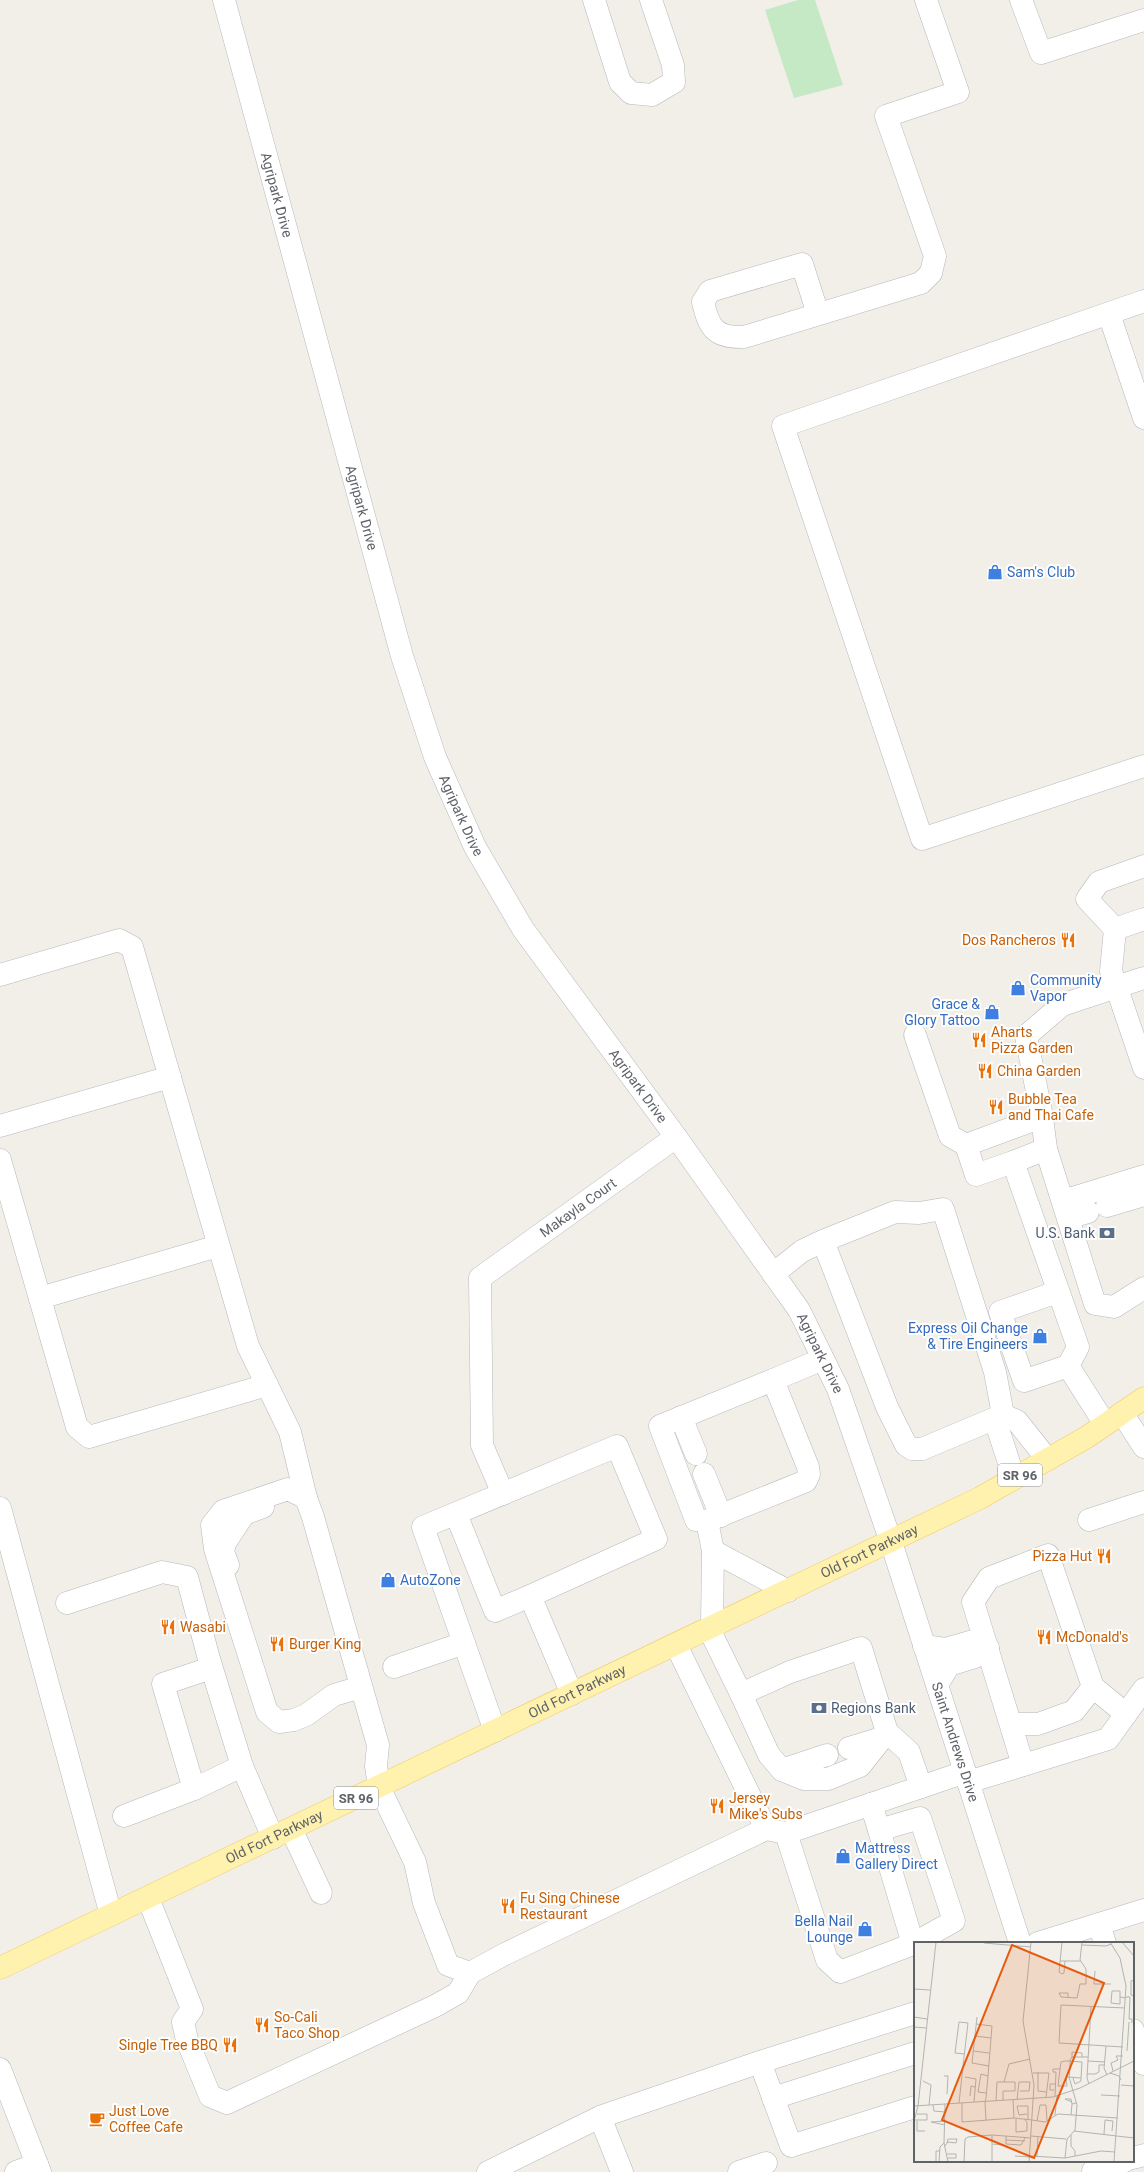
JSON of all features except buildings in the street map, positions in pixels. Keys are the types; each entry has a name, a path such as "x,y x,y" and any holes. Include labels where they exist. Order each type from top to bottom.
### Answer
{"main road":[{"name":"Old Fort Parkway","path":"0,1968 980,1498 1114,1419 1144,1398"}],"street":[{"name":"Agripark Drive","path":"224,0 402,656 435,757 475,847 523,929 676,1137 799,1310 838,1389 891,1542"},
{"path":"594,0 620,82 631,93 652,95 674,82 673,65 651,0"},
{"path":"818,314 802,264 710,291 703,302 707,319 718,333 729,338 744,337 921,283 931,273 934,256 886,116 958,92 926,0"},
{"path":"1021,0 1041,53 1144,20"},
{"path":"1144,301 783,426 922,839 1144,766"},
{"path":"1109,314 1144,418"},
{"path":"1144,866 1099,882 1087,899 1115,929 1110,971 1144,1068"},
{"path":"1115,929 1144,919"},
{"path":"0,975 119,940 132,947 248,1346 290,1432 306,1498 314,1517 378,1745 376,1766 379,1787 415,1862 424,1903 448,1965 470,1973"},
{"path":"1144,978 1062,1005 1026,1036 1042,1117 1046,1149 1081,1210 1095,1304 1114,1307 1144,1288"},
{"path":"915,1035 950,1136 966,1145 976,1175 1046,1149"},
{"path":"0,1126 170,1077"},
{"path":"966,1145 1042,1117"},
{"name":"Makayla Court","path":"503,1494 482,1445 480,1278 676,1137"},
{"path":"0,1160 77,1427 89,1437 267,1385"},
{"path":"1013,1162 1057,1292 1078,1346 1068,1366 1024,1381 1000,1312 1057,1292"},
{"path":"1081,1210 1144,1176"},
{"path":"1081,1210 1144,1195"},
{"path":"773,1274 802,1251 895,1212 919,1213 942,1209 995,1372 1003,1415 998,1429 1014,1478"},
{"path":"823,1241 887,1407 906,1444 912,1449 922,1449 1003,1415 1017,1421 1047,1459"},
{"path":"40,1298 218,1246"},
{"path":"773,1380 808,1467 809,1474 806,1481 714,1518 696,1520 660,1426 823,1359"},
{"path":"1068,1366 1114,1419 1144,1447"},
{"path":"681,1417 696,1454"},
{"path":"456,1514 495,1610 530,1596 656,1539 617,1446 423,1527 495,1731"},
{"path":"704,1474 714,1518 711,1628 770,1755 782,1770 804,1779 828,1779 860,1766 884,1735"},
{"path":"306,1498 288,1490 263,1496 223,1511 212,1525 215,1549 266,1712 279,1722 299,1718 306,1715 334,1695 361,1687"},
{"path":"1089,1520 1144,1502"},
{"path":"0,1508 112,1915"},
{"path":"268,1513 244,1514 225,1543 223,1552 272,1707 299,1718"},
{"name":"Saint Andrews Drive","path":"891,1542 1020,1942"},
{"path":"713,1551 788,1591"},
{"path":"1023,1765 1012,1724 973,1602 989,1578 1048,1555 1093,1687 1126,1714"},
{"path":"67,1603 162,1572 187,1577 211,1668 242,1766 282,1833 321,1893"},
{"path":"530,1596 572,1694"},
{"path":"924,1646 945,1649 973,1641 988,1648"},
{"path":"394,1667 464,1643"},
{"path":"676,1645 776,1831 827,1960 840,1972 913,1944 871,1804"},
{"path":"741,1694 790,1672 861,1648 884,1735 909,1752 921,1786"},
{"path":"937,1685 949,1665 975,1656 988,1648"},
{"path":"194,1789 162,1684 211,1668"},
{"path":"1012,1724 1038,1724 1074,1711 1093,1687"},
{"path":"148,1898 192,2009 183,2022 187,2040 210,2096 227,2103 435,2006 458,1993 470,1973 504,1954 776,1831 871,1804 921,1786 1023,1765 1108,1739 1144,1689"},
{"path":"849,1748 884,1735"},
{"path":"782,1770 827,1755"},
{"path":"124,1816 194,1789 242,1766"},
{"path":"879,1830 920,1818 954,1920 916,1942"},
{"path":"1045,1942 1102,1934 1144,1910"},
{"path":"488,2172 600,2117 760,2062 914,2013"},
{"path":"1134,2033 1144,2064"},
{"path":"773,2098 914,2053"},
{"path":"760,2062 791,2146 914,2107"},
{"path":"0,2069 39,2168 16,2172"},
{"path":"600,2117 622,2172"},
{"path":"1134,2158 1144,2155"},
{"path":"1092,2168 1120,2162"},
{"path":"739,2172 766,2163"}],"green space":[{"path":"798,0 815,0 843,85 794,98 765,10"}],"place":[{"name":"Sam's Club","path":"995,572"},
{"name":"Dos Rancheros","path":"1068,940"},
{"name":"Community Vapor","path":"1018,988"},
{"name":"Grace & Glory Tattoo","path":"992,1012"},
{"name":"Aharts Pizza Garden","path":"979,1040"},
{"name":"China Garden","path":"985,1071"},
{"name":"Bubble Tea and Thai Cafe","path":"996,1107"},
{"name":"U.S. Bank","path":"1107,1233"},
{"name":"Express Oil Change & Tire Engineers","path":"1040,1336"},
{"name":"Pizza Hut","path":"1104,1556"},
{"name":"AutoZone","path":"388,1580"},
{"name":"Wasabi","path":"168,1627"},
{"name":"McDonald's","path":"1044,1637"},
{"name":"Burger King","path":"277,1644"},
{"name":"Regions Bank","path":"819,1708"},
{"name":"Jersey Mike's Subs","path":"717,1806"},
{"name":"Mattress Gallery Direct","path":"843,1856"},
{"name":"Fu Sing Chinese Restaurant","path":"508,1906"},
{"name":"Bella Nail Lounge","path":"865,1929"},
{"name":"So-Cali Taco Shop","path":"262,2025"},
{"name":"Single Tree BBQ","path":"230,2045"},
{"name":"Just Love Coffee Cafe","path":"97,2119"}]}
